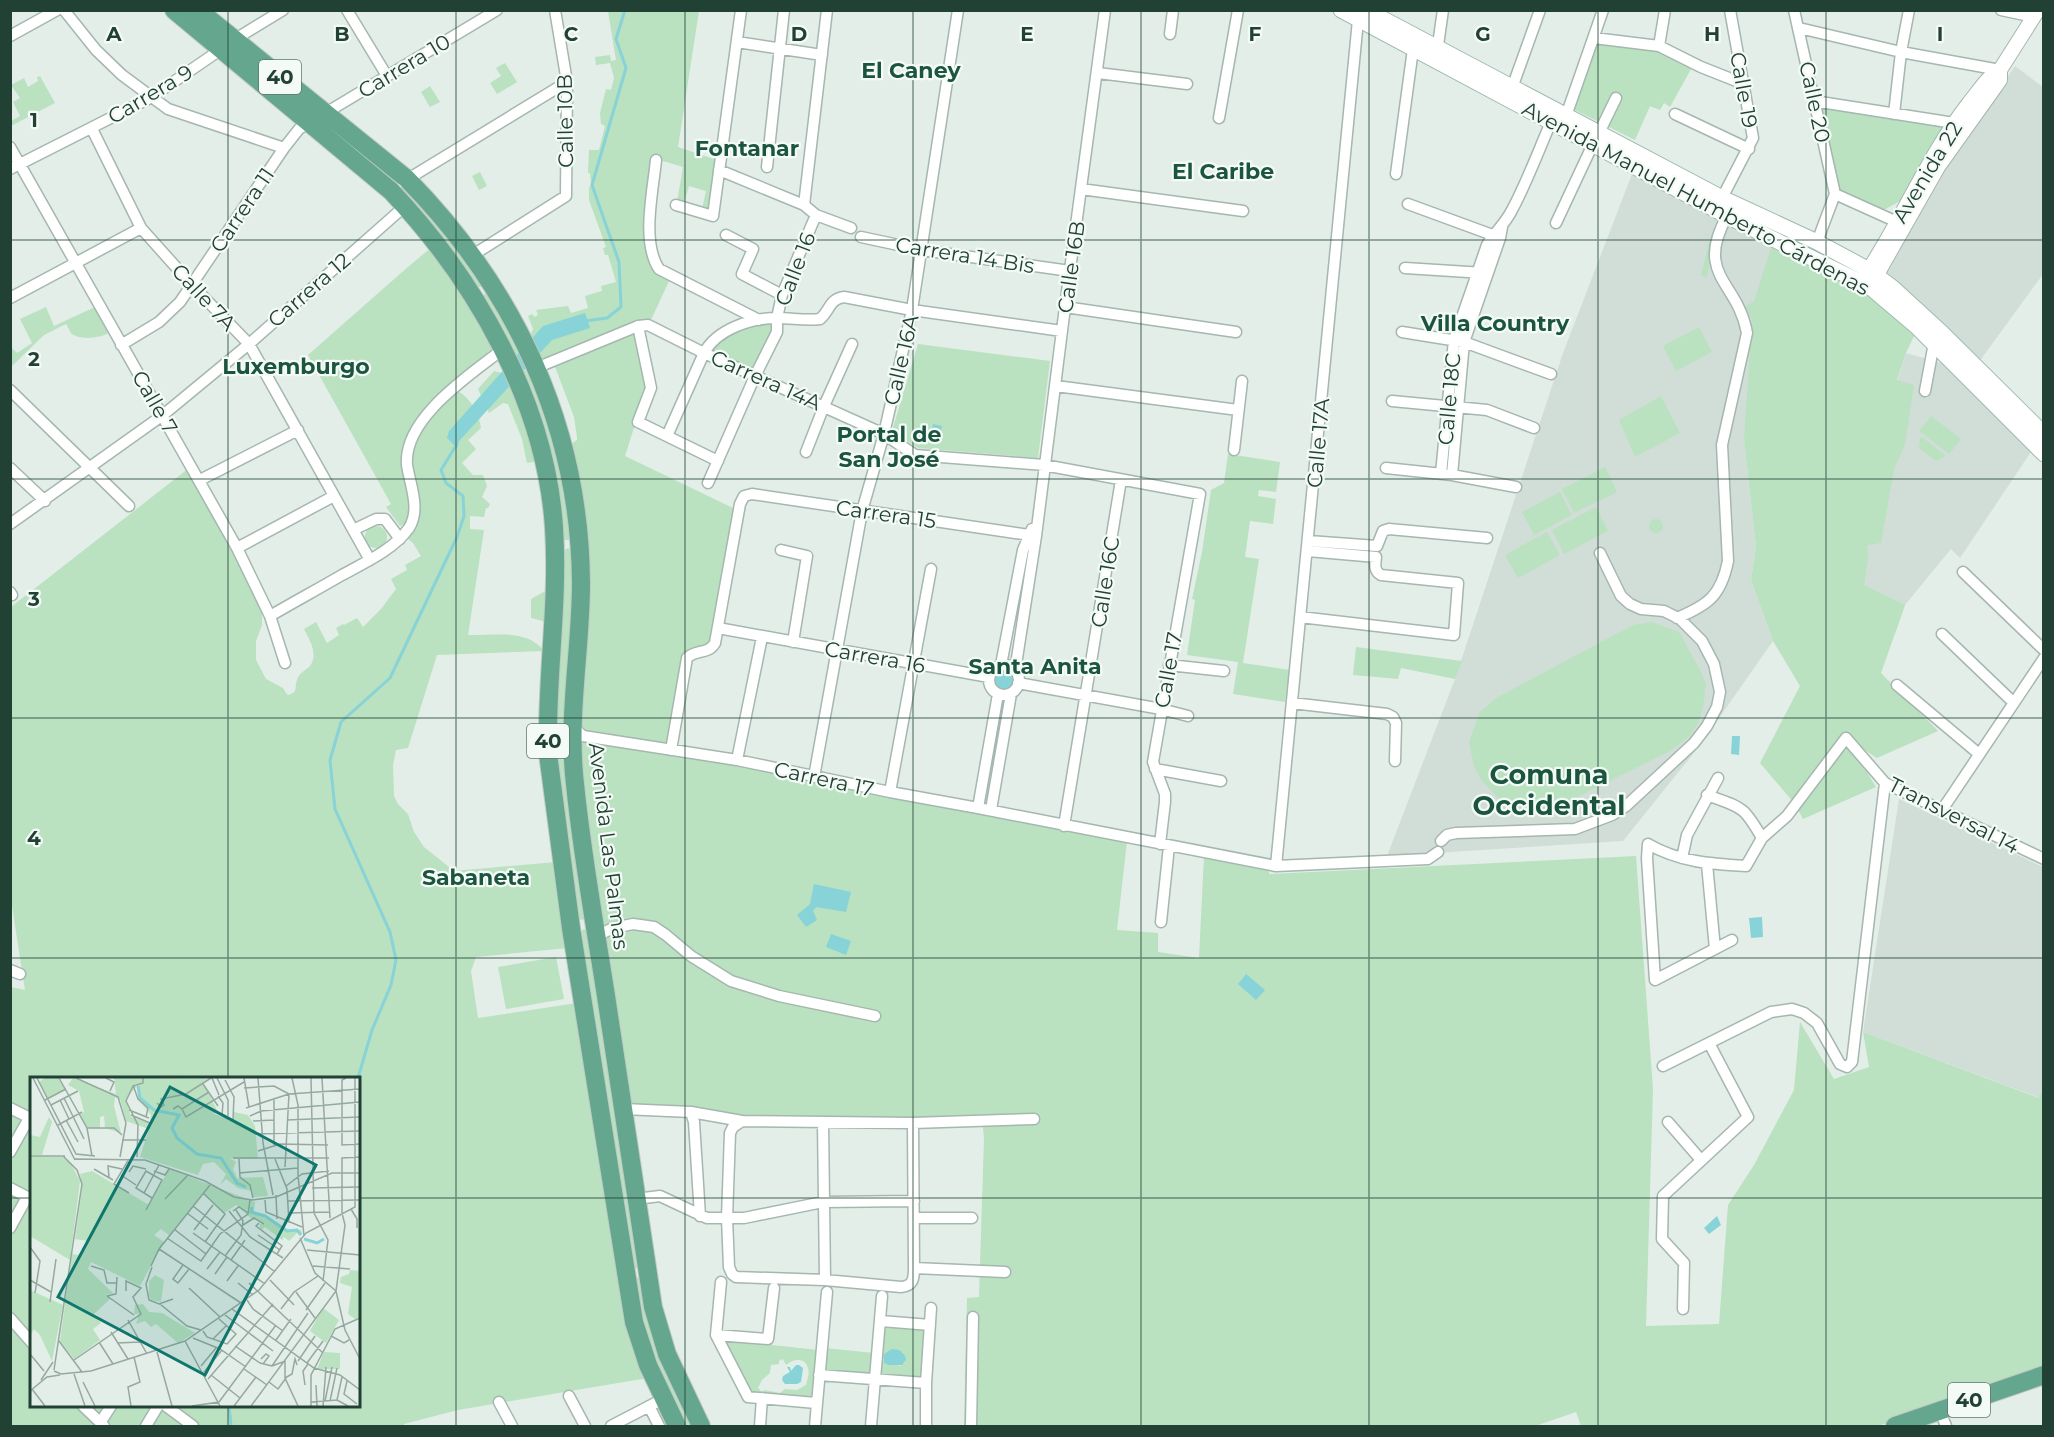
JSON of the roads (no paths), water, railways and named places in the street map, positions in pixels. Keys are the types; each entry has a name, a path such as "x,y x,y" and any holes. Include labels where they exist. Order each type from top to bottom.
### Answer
{"main road":[{"name":"Avenida Las Palmas","path":"174,10 228,45 318,118 407,179 441,216 492,284 518,329 553,409 574,497 579,543 580,607 575,787 655,1317 667,1354 701,1426"},
{"name":"Avenida Las Palmas","path":"198,10 228,45"},
{"name":"Avenida Manuel Humberto Cárdenas","path":"1341,10 1362,15 1437,55 1551,122 1596,139 1817,242 1869,279 1938,338 2043,434"},
{"name":"Avenida Manuel Humberto Cárdenas","path":"1362,15 1413,49 1437,55 1512,88 1566,116 1596,139 1727,216 1869,279"},
{"name":"Avenida Las Palmas","path":"318,118 405,206 436,242 473,295 503,349 530,416 543,460 551,501 556,591 547,728 548,754 571,928 634,1322 648,1365 656,1402 677,1426"},
{"path":"473,295 492,284"},
{"name":"Avenida Manuel Humberto Cárdenas","path":"1938,338 2043,454"},
{"path":"555,546 579,543"},
{"path":"571,928 596,929"},
{"path":"626,1275 648,1272"},
{"name":"40","path":"1895,1426 1943,1419 2043,1375"}],"street":[{"path":"10,36 57,10"},
{"path":"64,10 96,50 150,98 168,109 284,148"},
{"name":"Carrera 9","path":"15,167 150,98 284,10"},
{"path":"347,10 387,76"},
{"path":"473,10 479,21"},
{"name":"Carrera 10","path":"318,118 497,10"},
{"name":"Calle 10B","path":"472,255 566,196 567,82 555,10"},
{"path":"676,205 713,216 741,10"},
{"path":"767,167 784,10"},
{"name":"Calle 16","path":"708,483 777,332 777,318 782,295 816,215 804,205 827,10"},
{"name":"Calle 16A","path":"814,777 862,511 884,434 912,310 958,10"},
{"name":"Calle 16B","path":"1015,671 1056,386 1105,10"},
{"path":"1170,34 1173,10"},
{"path":"1219,118 1238,10"},
{"path":"1437,55 1443,10"},
{"path":"1512,88 1540,10"},
{"path":"1566,116 1603,10"},
{"path":"1659,46 1665,10"},
{"name":"Calle 19","path":"1722,198 1753,138 1730,10"},
{"name":"Calle 20","path":"1794,10 1835,194"},
{"path":"1894,114 1901,52 1909,10"},
{"path":"2001,10 2036,14"},
{"name":"Avenida 22","path":"1869,279 1930,161 1954,123 1991,75 2000,70 2036,14"},
{"name":"Calle 17A","path":"1276,866 1362,15"},
{"path":"1799,28 1901,52 2000,70"},
{"path":"1594,38 1659,46 1701,67 1744,84"},
{"path":"737,42 822,55"},
{"path":"1396,174 1413,49"},
{"name":"Avenida 22","path":"1869,279 1938,167 2000,80 2000,70"},
{"path":"1098,73 1187,84"},
{"path":"391,191 567,82"},
{"path":"1556,223 1616,98"},
{"path":"1814,101 1954,123"},
{"path":"1675,114 1749,149"},
{"name":"Carrera 11","path":"121,345 159,322 180,302 284,148 299,129 318,118"},
{"name":"Calle 18C","path":"1447,475 1459,341 1482,273 1487,245 1499,233 1512,210 1551,122"},
{"name":"Calle 7A","path":"92,129 141,228 249,344 370,560"},
{"name":"Calle 7","path":"10,147 15,167 75,263 237,548 270,616 285,663"},
{"path":"656,160 650,213 650,250 653,261 659,269 759,320"},
{"path":"719,170 804,205"},
{"path":"1082,189 1243,211"},
{"path":"1817,242 1835,194 1897,222"},
{"path":"1408,204 1499,233"},
{"name":"Carrera 12","path":"10,524 163,416 249,344 405,206"},
{"path":"816,215 851,228"},
{"path":"1677,618 1699,608 1715,595 1724,579 1728,561 1722,445 1747,333 1739,306 1715,266 1714,252 1727,216"},
{"path":"10,297 141,228"},
{"path":"726,235 753,249 742,274 782,295"},
{"name":"Carrera 14 Bis","path":"861,237 922,250 1070,271"},
{"path":"1405,268 1482,273"},
{"path":"667,436 710,342 720,333 759,320 820,319 836,298 844,297 912,310 1062,331"},
{"path":"1065,307 1236,332"},
{"path":"536,368 643,325 651,388 638,422 718,461"},
{"name":"Carrera 14A","path":"643,325 884,434 915,455 1044,465 1200,494"},
{"path":"1402,332 1459,341 1551,374"},
{"path":"1926,391 1938,338"},
{"path":"806,452 852,344"},
{"path":"270,616 370,560 400,538 411,525 415,508 407,463 409,444 418,425 454,388 503,349"},
{"path":"1234,450 1242,381"},
{"path":"1056,386 1238,410"},
{"path":"10,390 16,404 91,468 129,506"},
{"path":"1392,401 1487,410 1534,428"},
{"path":"200,480 298,430"},
{"path":"10,468 45,501"},
{"path":"1386,468 1447,475 1516,487"},
{"name":"Calle 16C","path":"1064,826 1121,480"},
{"name":"Carrera 15","path":"718,628 740,504 744,496 752,494 1033,535"},
{"name":"Calle 17","path":"1161,922 1165,794 1153,762 1200,494"},
{"path":"237,548 334,496"},
{"path":"353,530 376,519 385,519 400,538"},
{"path":"1308,546 1377,546 1380,535 1389,529 1487,538"},
{"name":"Calle 16B","path":"1002,665 1023,550 1033,535"},
{"path":"1300,617 1454,635 1458,583 1381,574 1375,568 1376,557 1308,546"},
{"path":"781,550 807,556 793,642"},
{"path":"1441,841 1447,835 1456,833 1575,829 1595,823 1626,806 1694,743 1707,726 1717,707 1720,692 1714,664 1702,641 1677,618 1664,611 1642,610 1630,604 1621,596 1600,552"},
{"path":"890,792 931,569"},
{"path":"1963,572 2043,650"},
{"path":"1694,632 1699,608"},
{"path":"671,750 686,661 693,653 704,652 711,648 715,643 718,628"},
{"name":"Carrera 16","path":"718,628 989,677"},
{"path":"1942,634 2014,703"},
{"path":"737,760 762,637"},
{"path":"1942,810 2043,658"},
{"path":"991,810 1011,694 1018,683 1015,671 1009,666 1002,665 994,668 989,677 990,687 998,694 1011,694"},
{"path":"1169,665 1224,671"},
{"path":"1018,683 1188,716"},
{"path":"1897,685 1979,754"},
{"path":"978,808 998,694"},
{"path":"1292,703 1387,714 1393,717 1396,723 1395,761"},
{"name":"Carrera 17","path":"576,735 737,760 890,792 1276,866 1428,859 1438,852"},
{"name":"Transversal 14","path":"1762,838 1786,816 1846,738 1885,783 2043,859"},
{"path":"1155,769 1221,782"},
{"path":"1682,858 1687,835 1718,778"},
{"path":"1663,1066 1771,1012 1792,1009 1804,1013 1817,1023 1840,1064 1847,1067 1852,1062 1885,783"},
{"path":"1707,795 1740,807 1748,814 1762,838 1746,866 1707,864 1664,853 1648,844 1655,980 1732,940"},
{"path":"1707,864 1715,949"},
{"path":"596,929 633,924 654,927 691,956 731,981 779,996 874,1016"},
{"path":"1683,1309 1684,1263 1662,1239 1663,1196 1748,1117 1709,1043"},
{"path":"10,1108 30,1119 10,1152"},
{"path":"623,1109 691,1112 742,1121 913,1123 1034,1119"},
{"path":"691,1112 694,1122 700,1215"},
{"path":"742,1121 733,1127 730,1133 727,1218 729,1267 733,1275 904,1287 913,1282 914,1268 913,1123"},
{"path":"823,1122 825,1280"},
{"path":"1668,1122 1701,1160"},
{"path":"10,1188 29,1198 10,1228"},
{"path":"636,1199 660,1196 707,1218 744,1218 823,1202 914,1201"},
{"path":"914,1218 972,1218"},
{"path":"914,1268 1005,1272"},
{"path":"721,1282 716,1335 748,1397 816,1403"},
{"path":"716,1335 768,1339 774,1288"},
{"path":"815,1426 827,1292"},
{"path":"871,1426 882,1296"},
{"path":"926,1426 926,1383 932,1308"},
{"path":"971,1426 973,1317"},
{"path":"10,1318 30,1341"},
{"path":"881,1321 930,1325"},
{"path":"819,1375 926,1383"},
{"path":"569,1396 585,1426"},
{"path":"760,1426 762,1398"},
{"path":"499,1402 512,1426"},
{"path":"611,1426 656,1402 659,1426"},
{"path":"84,1407 102,1425 111,1407"},
{"path":"146,1426 157,1407"},
{"path":"167,1407 193,1426"}],"water":[{"path":"585,313 590,328 552,340 459,441 457,448 447,438 449,431 543,326"},
{"path":"933,424 942,426 938,443 929,441"},
{"path":"1004,670 1011,673 1014,680 1011,687 1004,690 997,687 994,680 997,673"},
{"path":"1732,736 1740,736 1739,755 1731,754"},
{"path":"814,884 851,892 846,912 816,907 813,911 817,920 806,927 797,915 810,904"},
{"path":"1762,917 1763,937 1751,938 1749,918"},
{"path":"831,934 851,941 846,955 826,947"},
{"path":"1246,974 1265,990 1256,1000 1238,984"},
{"path":"1717,1216 1721,1225 1709,1234 1704,1228"},
{"path":"892,1349 903,1353 906,1360 902,1365 884,1363 884,1354"},
{"path":"796,1365 803,1368 801,1382 785,1384 782,1380 783,1376 790,1372 787,1367 790,1367 791,1371"}],"waterway":[{"path":"585,321 607,318 621,307 619,262 592,185 626,68 616,39 625,10"},
{"path":"358,1077 372,1030 391,985 396,960 390,932 335,809 330,760 341,722 390,678 457,537 464,516 463,496 446,483 441,470 457,444"},
{"path":"229,1407 231,1426"}],"district":[{"name":"El Caney","path":"911,70"},
{"name":"Fontanar","path":"747,148"},
{"name":"El Caribe","path":"1223,171"},
{"name":"Villa Country","path":"1495,323"},
{"name":"Luxemburgo","path":"296,366"},
{"name":"Portal de San José","path":"889,446"},
{"name":"Santa Anita","path":"1035,666"},
{"name":"Comuna Occidental","path":"1549,790"},
{"name":"Sabaneta","path":"476,877"}]}
